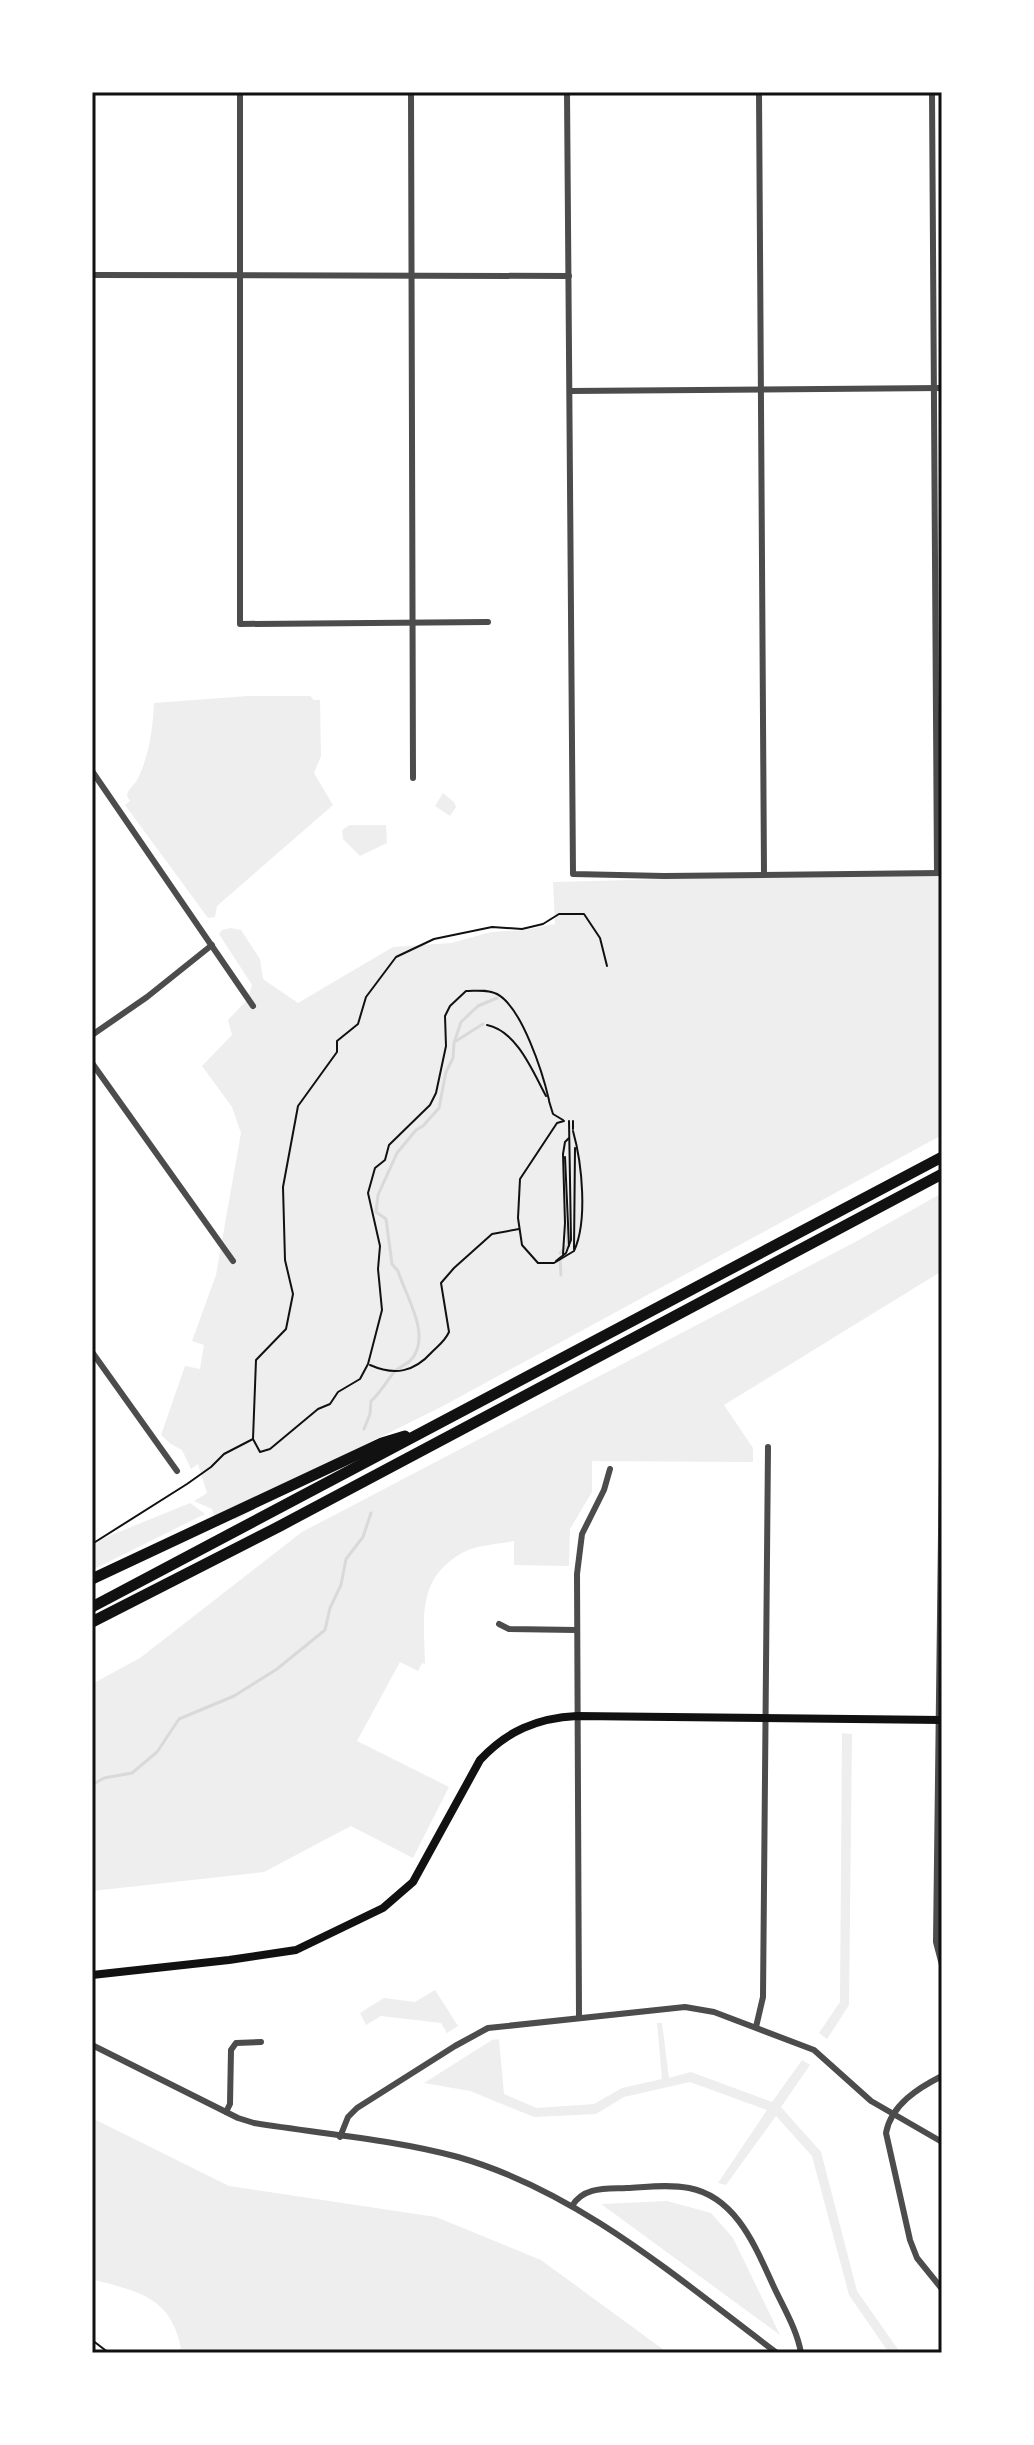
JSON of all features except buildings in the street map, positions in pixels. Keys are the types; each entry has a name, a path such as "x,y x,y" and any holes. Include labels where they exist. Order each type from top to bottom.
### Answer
{"highway":[{"path":"92,1607 942,1157"},
{"path":"92,1622 942,1174"},
{"path":"92,1579 382,1443 428,1429"}],"main road":[{"path":"92,1975 296,1950 383,1908 413,1882 474,1769 492,1747 535,1721 577,1716 940,1720"}],"street":[{"path":"240,92 240,624 488,622"},
{"path":"411,92 413,778"},
{"path":"567,92 573,874 664,876 939,873 938,388 932,92"},
{"path":"759,92 764,874"},
{"path":"92,275 569,276"},
{"path":"570,391 938,388"},
{"path":"92,771 253,1006"},
{"path":"92,1035 147,997 212,945"},
{"path":"92,1063 233,1261"},
{"path":"92,1352 177,1471"},
{"path":"756,2027 763,1997 768,1447"},
{"path":"942,1453 936,1942 942,1965"},
{"path":"579,2017 577,1574 582,1534 604,1490 610,1469"},
{"path":"499,1624 509,1629 576,1630"},
{"path":"340,2137 348,2117 357,2108 476,2033 506,2025 685,2007 714,2012 814,2050 871,2101 942,2142"},
{"path":"226,2112 230,2104 231,2050 236,2043 261,2042"},
{"path":"92,2045 254,2123 458,2157 518,2180 572,2206 611,2230 777,2353"},
{"path":"942,2076 896,2108 886,2133 910,2240 917,2258 942,2289"},
{"path":"572,2206 582,2194 599,2190 679,2186 713,2197 729,2209 749,2236 794,2329 801,2353"}],"path":[{"path":"547,1264 561,1258 569,1248 572,1220 571,1121 579,1167 582,1229 579,1242 571,1254 558,1262 547,1264 538,1263 522,1245 520,1179 557,1123 564,1121 553,1114 532,1044 504,1000 485,991 466,991 450,1006 445,1016 446,1046 436,1093 430,1105 389,1145 385,1160 375,1168 368,1193 380,1246 378,1269 382,1310 368,1364 360,1379 338,1392 330,1404 318,1409 270,1449 260,1452 253,1439 256,1360 286,1329 293,1294 285,1260 283,1187 298,1106 337,1052 337,1041 358,1024 366,997 396,957 434,939 492,927 522,929 543,924 559,914 584,914 600,938 607,966"},
{"path":"487,1025 503,1032 523,1054 549,1100"},
{"path":"571,1254 576,1234 573,1131"},
{"path":"547,1264 563,1255 563,1152 569,1137"},
{"path":"563,1152 569,1248"},
{"path":"368,1364 385,1371 402,1371 427,1359 449,1332 441,1283 492,1234 520,1229"},
{"path":"92,1544 187,1484 224,1454 253,1439"},
{"path":"92,2340 109,2353"}],"shaded area":[{"path":"248,696 310,696 320,700 321,756 314,773 333,805 217,906 215,917 208,918 125,805 130,801 128,793 137,780 147,752 154,703"},
{"path":"443,793 456,807 450,816 435,806"},
{"path":"350,825 386,825 387,843 360,856 343,839 342,830"},
{"path":"942,872 942,1135 443,1406 340,1457 236,1520 225,1515 215,1520 212,1509 194,1501 207,1493 198,1464 191,1469 182,1450 161,1435 185,1366 200,1369 204,1345 192,1341 216,1275 241,1133 232,1107 202,1066 232,1035 228,1020 248,999 252,985 219,934 222,930 241,930 260,959 263,979 298,1003 393,947 451,943 491,932 555,924 553,882"},
{"path":"942,1193 942,1271 724,1405 753,1448 753,1462 592,1461 592,1492 570,1529 569,1566 514,1565 514,1541 464,1552 438,1574 426,1600 425,1664 422,1663 418,1671 400,1662 357,1741 449,1787 413,1858 351,1826 264,1872 92,1891 92,1684 140,1658 302,1532 857,1241"},
{"path":"190,1503 205,1514 92,1570 92,1543"},
{"path":"842,1733 852,1734 849,2005 827,2039 819,2033 840,2002"},
{"path":"435,1990 458,2026 447,2033 441,2023 381,2016 366,2025 360,2013 384,1998 415,2002"},
{"path":"657,2023 662,2023 669,2078 691,2072 772,2102 802,2060 810,2065 781,2107 821,2152 857,2291 903,2353 889,2353 849,2295 812,2156 776,2116 726,2185 718,2183 767,2110 690,2082 624,2097 596,2114 534,2117 470,2091 424,2083 492,2040 499,2039 504,2094 537,2108 594,2104 622,2088 662,2079"},
{"path":"92,2118 229,2186 436,2217 541,2260 668,2353 175,2353 181,2348 176,2330 160,2306 137,2293 92,2279"},
{"path":"667,2201 711,2213 733,2238 780,2335 601,2204"}],"waterway":[{"path":"364,1429 371,1401 394,1372 410,1361 419,1340 416,1317 398,1271 392,1264 386,1219 376,1212 378,1195 397,1153 439,1108 461,1022 478,1006 497,998"},
{"path":"456,1041 483,1024"},
{"path":"560,1253 568,1245 567,1226"},
{"path":"560,1258 561,1275"},
{"path":"92,1785 104,1778 132,1773 157,1752 179,1719 234,1696 277,1669 325,1630 330,1608 341,1585 346,1559 363,1537 371,1513"}]}
